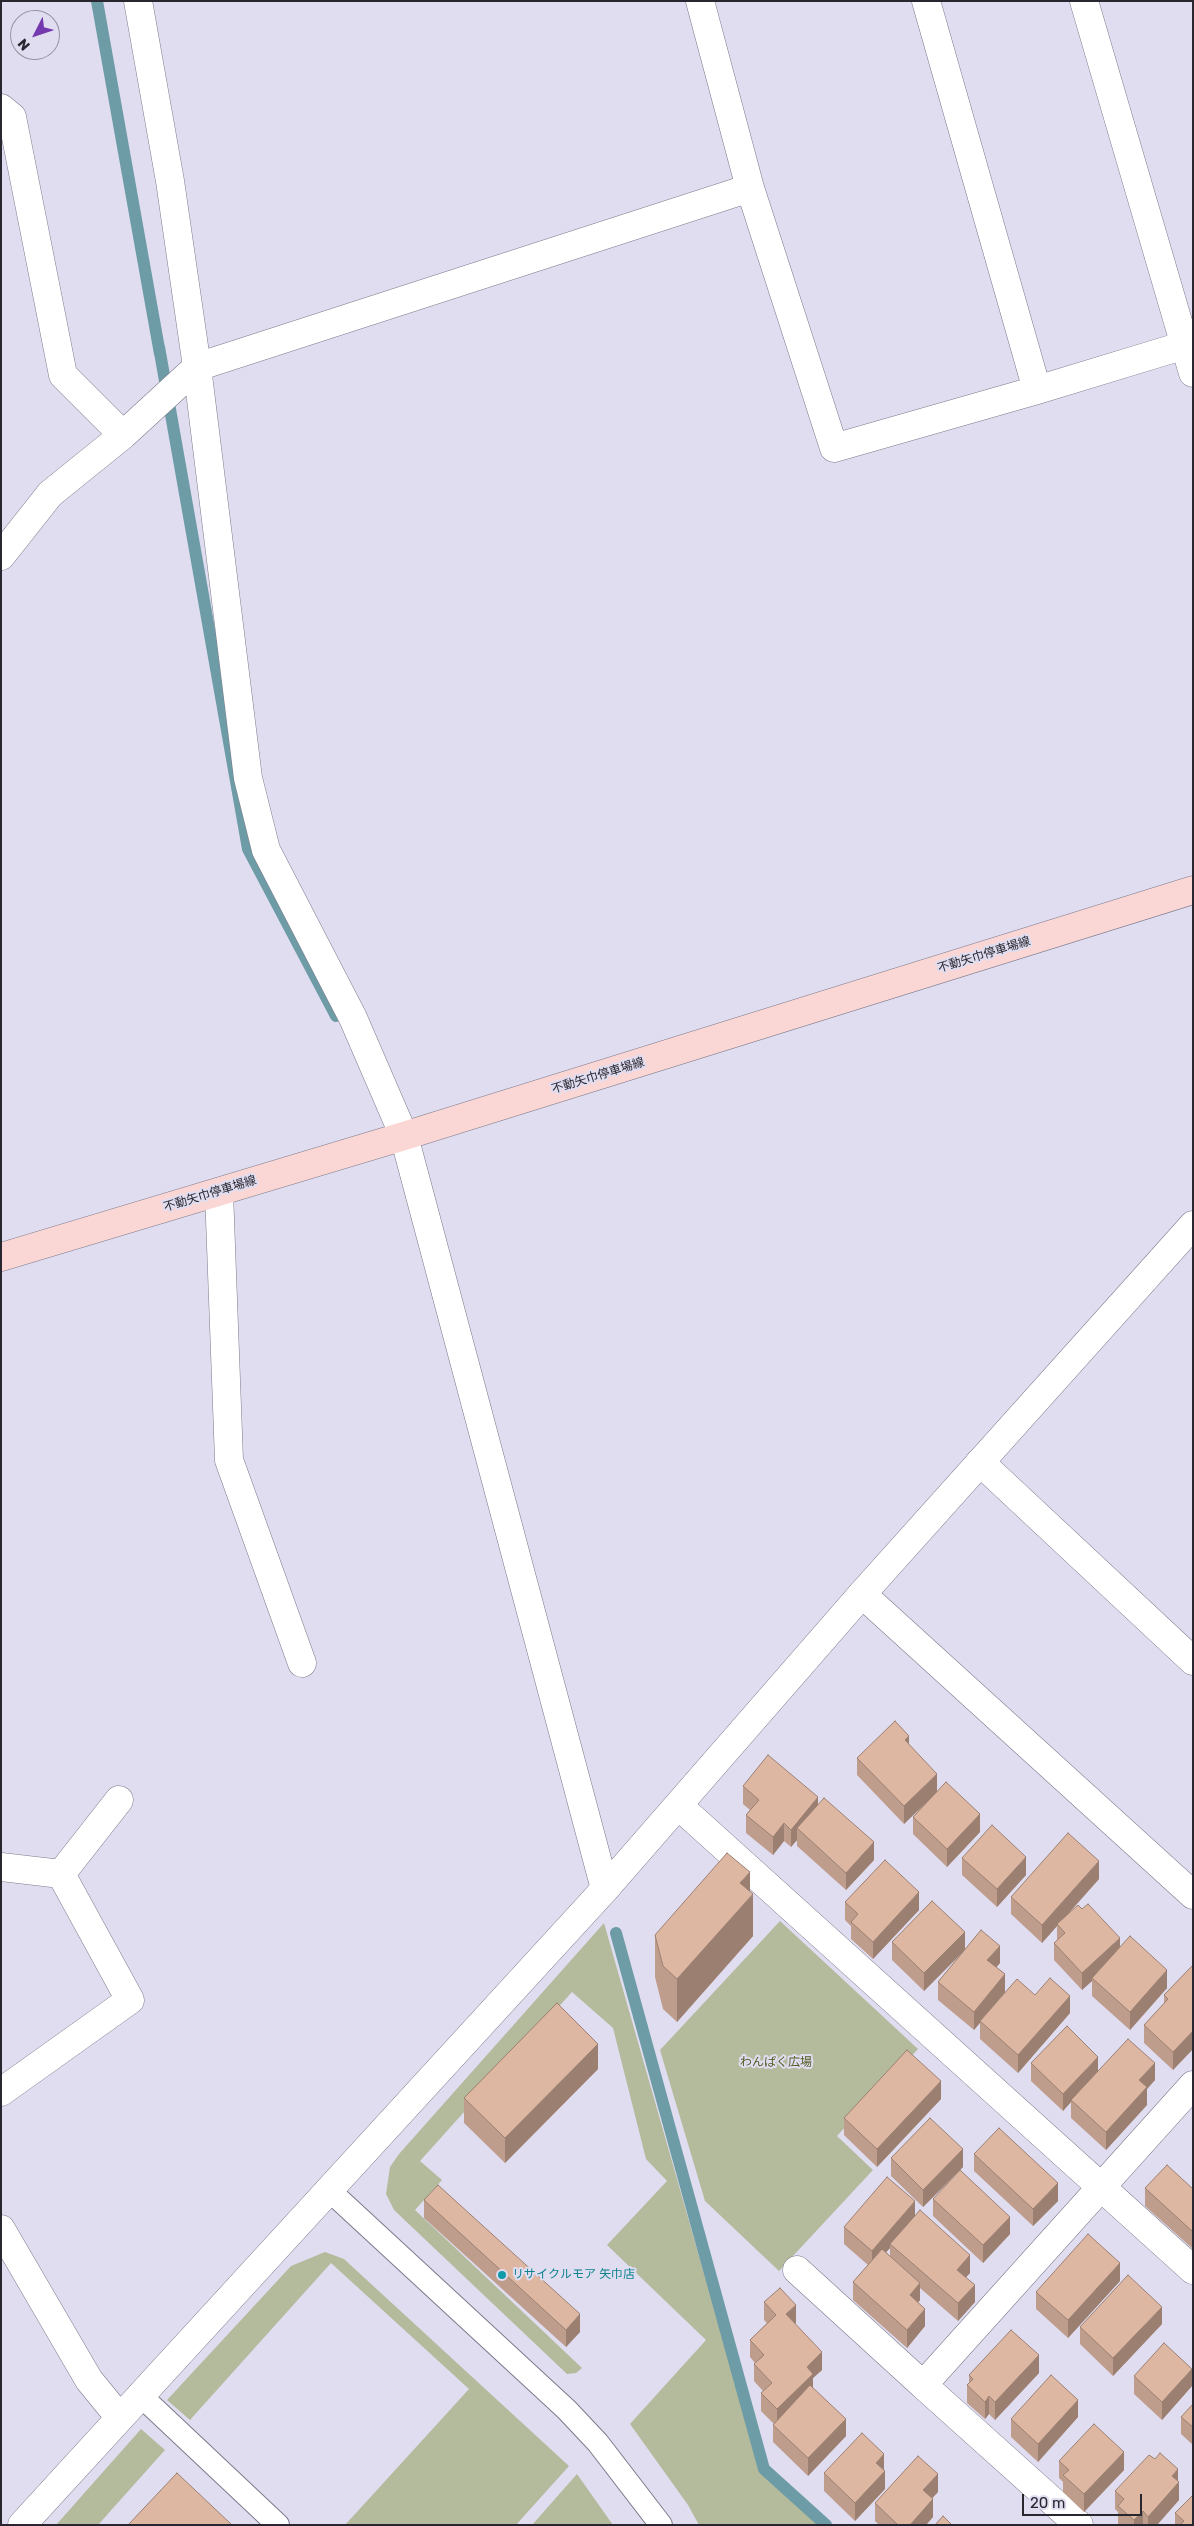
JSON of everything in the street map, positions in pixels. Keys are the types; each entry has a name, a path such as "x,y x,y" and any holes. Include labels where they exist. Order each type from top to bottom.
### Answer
{"main road":[{"name":"不動矢巾停車場線","path":"1,1257 404,1136 1193,890"}],"street":[{"path":"138,1 170,181 189,375 248,778 266,850 353,1018 404,1136 605,1889"},
{"path":"700,1 750,188 834,448 1037,390 1185,345"},
{"path":"926,1 1037,390"},
{"path":"1084,1 1193,373"},
{"path":"1,108 12,118 63,375 123,435"},
{"path":"1,556 50,494 123,435 189,375 750,188"},
{"path":"219,1192 229,1460 302,1663"},
{"path":"22,2525 605,1889 862,1594 1193,1225"},
{"path":"980,1462 1193,1661"},
{"path":"862,1594 1193,1895"},
{"path":"60,1874 119,1800"},
{"path":"679,1806 1193,2270"},
{"path":"1,1867 60,1874"},
{"path":"1,2092 130,2000 60,1874"},
{"path":"923,2385 1193,2085"},
{"path":"1,2229 89,2380 120,2418"},
{"path":"798,2270 1079,2525"}],"lane":[{"path":"330,2191 567,2410 598,2443 661,2525"},
{"path":"140,2396 278,2525"}],"green space":[{"name":"わんぱく広場","path":"780,1921 918,2049 837,2136 873,2170 779,2271 705,2201 660,2050"},
{"path":"604,1923 760,2470 820,2525 699,2525 688,2505 630,2424 706,2340 607,2245 667,2181 646,2159 613,2028 572,1992 420,2161 442,2180 415,2210 582,2368 576,2373 567,2374 394,2210 386,2194 390,2167 399,2154"},
{"path":"325,2252 344,2259 569,2466 516,2525 345,2525 469,2389 331,2263 190,2420 167,2400 291,2266"},
{"path":"141,2429 165,2450 98,2525 56,2525"},
{"path":"577,2474 613,2525 532,2525"}],"building":[{"path":"895,1721 909,1736 905,1740 937,1774 904,1806 857,1758"},
{"path":"768,1755 818,1797 791,1830 784,1823 773,1837 746,1815 759,1800 743,1786"},
{"path":"946,1782 980,1814 947,1849 913,1817"},
{"path":"824,1798 874,1842 846,1873 797,1828"},
{"path":"992,1825 1026,1857 997,1889 962,1858"},
{"path":"1068,1833 1099,1861 1042,1925 1011,1897"},
{"path":"727,1853 750,1872 740,1883 753,1894 677,1979 663,1966 655,1935"},
{"path":"885,1860 919,1892 873,1942 851,1922 858,1914 845,1902"},
{"path":"932,1901 965,1932 924,1973 892,1942"},
{"path":"1088,1904 1120,1938 1082,1973 1054,1943 1065,1933 1057,1924 1078,1905 1082,1909"},
{"path":"981,1930 1000,1946 987,1960 1005,1974 974,2012 938,1982"},
{"path":"1130,1936 1167,1970 1130,2012 1092,1978"},
{"path":"1193,1965 1193,2031 1173,2052 1144,2025 1168,1999 1164,1995"},
{"path":"1050,1978 1070,1996 1018,2055 980,2021 1017,1979 1035,1995"},
{"path":"557,2003 598,2044 505,2138 464,2098"},
{"path":"1067,2026 1098,2057 1063,2094 1031,2063"},
{"path":"1128,2039 1155,2063 1139,2080 1147,2087 1106,2132 1071,2100"},
{"path":"907,2050 941,2081 877,2149 844,2118"},
{"path":"930,2118 963,2149 923,2190 891,2158"},
{"path":"999,2128 1058,2183 1033,2209 974,2154"},
{"path":"1167,2165 1193,2189 1193,2232 1145,2188"},
{"path":"960,2170 1010,2217 983,2245 933,2199"},
{"path":"887,2177 915,2201 872,2251 844,2227"},
{"path":"438,2185 580,2314 566,2330 424,2200"},
{"path":"920,2210 970,2255 957,2270 975,2285 958,2303 890,2244"},
{"path":"1088,2234 1120,2263 1068,2320 1036,2292"},
{"path":"882,2249 920,2283 910,2295 925,2309 907,2330 853,2282"},
{"path":"1128,2275 1162,2307 1113,2358 1080,2327"},
{"path":"780,2288 796,2305 786,2314 822,2352 807,2367 813,2374 777,2409 761,2393 772,2383 754,2364 764,2355 750,2340 776,2315 764,2302"},
{"path":"1011,2330 1039,2355 995,2402 989,2396 985,2402 967,2385 973,2379 969,2375"},
{"path":"1164,2343 1192,2369 1162,2402 1134,2376"},
{"path":"1051,2375 1078,2400 1038,2444 1011,2419"},
{"path":"810,2385 846,2419 808,2458 773,2425"},
{"path":"1193,2404 1193,2427 1181,2417"},
{"path":"1094,2424 1124,2452 1084,2494 1063,2475 1069,2470 1059,2461"},
{"path":"862,2433 884,2454 876,2463 885,2471 855,2503 824,2473"},
{"path":"1160,2453 1178,2469 1172,2476 1179,2482 1148,2517 1143,2511 1134,2520 1118,2506 1124,2499 1115,2491 1149,2455 1155,2459"},
{"path":"918,2456 938,2474 923,2490 933,2499 910,2525 898,2525 875,2503"},
{"path":"177,2473 232,2525 128,2525"},
{"path":"1193,2495 1193,2525 1180,2525 1184,2521 1175,2513"},
{"path":"943,2516 952,2525 935,2525"}],"waterway":[{"path":"97,1 160,354"},
{"path":"159,347 248,849 336,1016"},
{"path":"616,1933 764,2469 826,2525"}],"place":[{"name":"リサイクルモア 矢巾店","path":"502,2275"}]}
